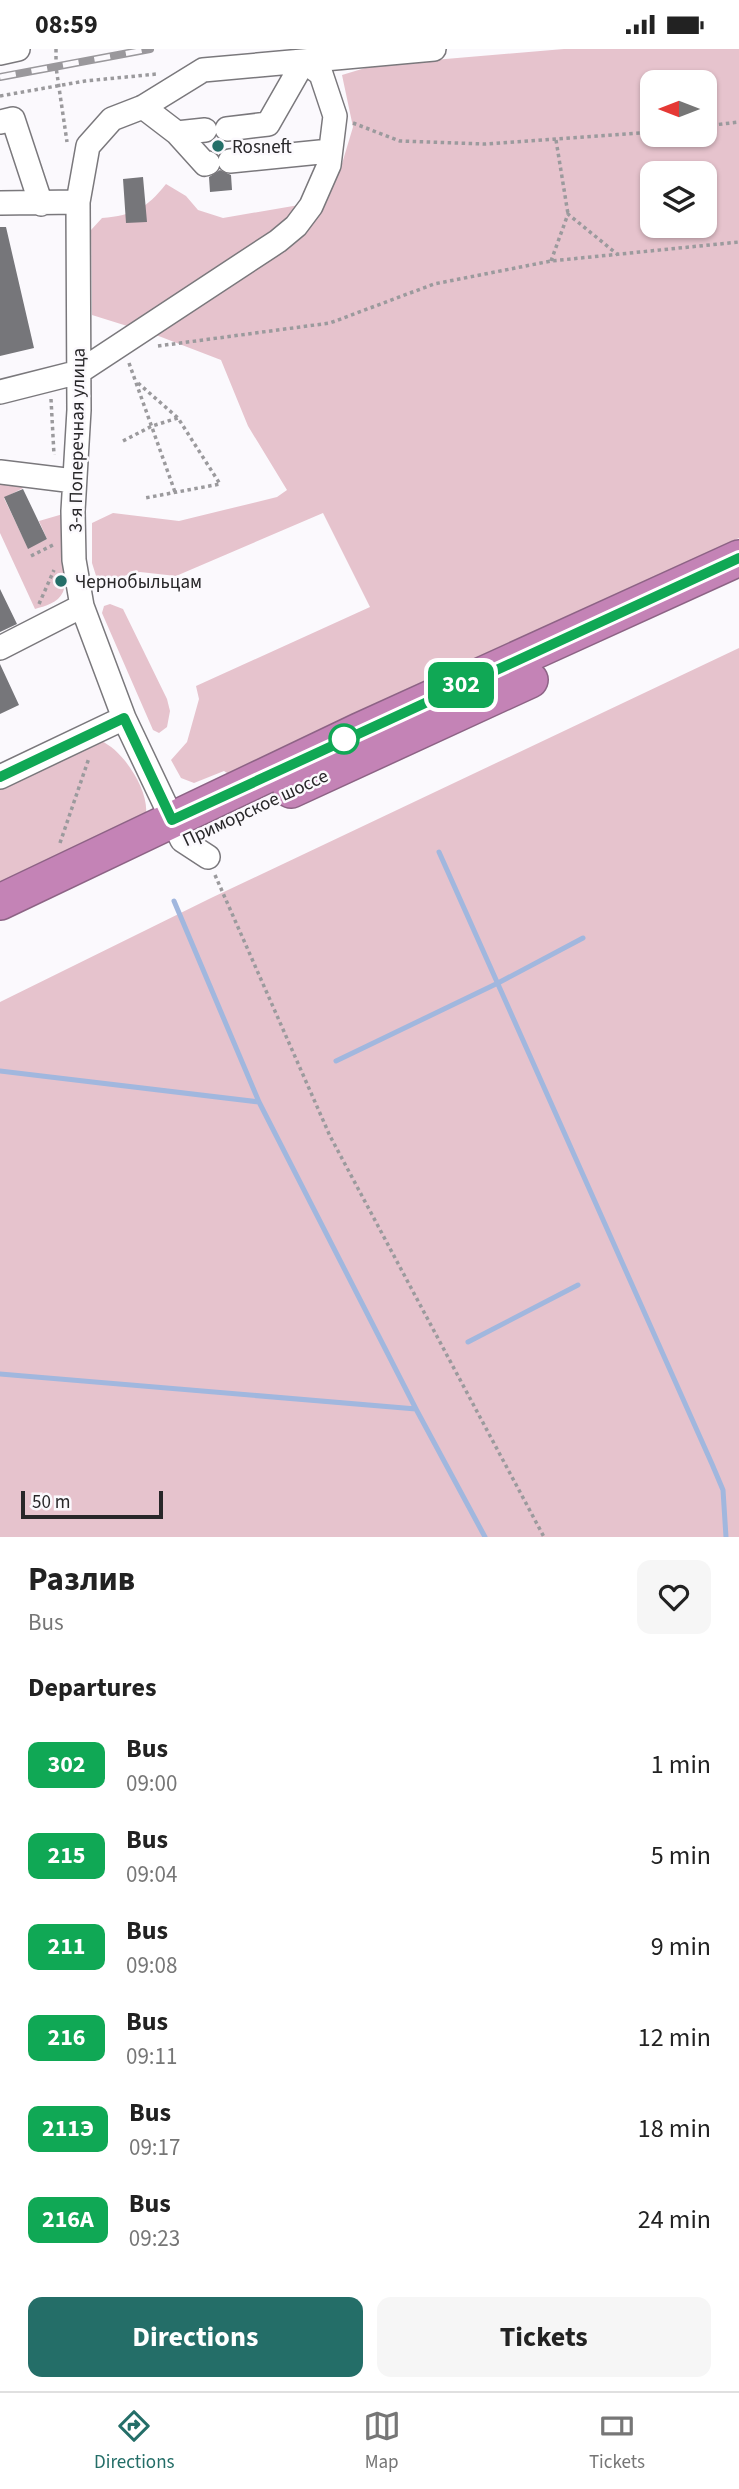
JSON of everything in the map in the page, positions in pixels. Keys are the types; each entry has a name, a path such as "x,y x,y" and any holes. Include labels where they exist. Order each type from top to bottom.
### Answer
{"highway":[{"name":"Приморское шоссе","path":"0,902 187,839 739,558"},
{"name":"Приморское шоссе","path":"0,927 739,583"}],"street":[{"path":"0,53 18,49"},
{"name":"3-я Поперечная улица","path":"187,839 124,718 82,606 74,560 74,481 79,372 78,202 88,146 112,119 143,107 203,70 434,49"},
{"path":"0,392 79,372 278,241 296,226 311,206 328,165 335,116 321,74 304,61 268,124 177,133"},
{"path":"143,107 177,133 205,164 330,151"},
{"path":"0,122 13,118 41,204"},
{"path":"0,203 78,202"},
{"path":"0,473 74,481"},
{"path":"0,648 82,606"},
{"path":"0,777 124,718"}],"path":[{"path":"56,49 58,85 69,151"},
{"path":"0,96 58,85 165,73"},
{"path":"335,116 400,141 485,143 640,133"},
{"path":"718,124 739,122"},
{"path":"551,261 568,214 555,139"},
{"path":"568,214 618,254"},
{"path":"175,492 122,344 156,346 330,323 434,284 551,261 739,241"},
{"path":"135,381 178,418 220,484 145,498"},
{"path":"123,441 152,426 178,418"},
{"path":"56,853 98,730"},
{"path":"187,839 330,1136 544,1537"}],"shaded area":[{"path":"564,49 739,49 739,538 233,777 224,771 194,783 181,778 171,760 187,742 199,699 196,686 370,607 323,513 176,576 140,572 98,582 92,563 92,523 113,513 179,521 277,497 287,490 248,426 221,360 156,335 92,315 91,230 102,218 131,213 145,205 166,184 186,196 198,210 223,218 299,205 341,167 353,127 342,75 375,65"},
{"path":"0,482 19,484 23,488 4,498 28,548 47,539 39,521 63,514 63,592 55,601 35,609 0,533"},
{"path":"110,604 123,609 167,699 170,711 167,727 159,733 153,730 102,613 104,606"},
{"path":"739,648 739,1537 0,1537 0,1002 211,898"},
{"path":"101,741 118,753 133,772 143,794 146,814 0,886 0,790"}],"building":[{"path":"220,170 231,175 232,190 210,192 209,177"},
{"path":"143,177 147,222 126,223 123,179"},
{"path":"0,227 6,227 34,348 0,356"},
{"path":"23,489 47,539 28,549 4,497"},
{"path":"0,589 17,624 0,632"},
{"path":"0,664 19,705 0,714"}],"waterway":[{"path":"439,852 723,1490 726,1537"},
{"path":"174,901 259,1102 416,1409 485,1537"},
{"path":"336,1061 498,983 583,938"},
{"path":"0,1071 259,1102"},
{"path":"468,1342 578,1285"},
{"path":"0,1374 416,1409"}],"railway":[{"path":"0,77 150,49"}],"bus line":[{"name":"302","path":"0,777 124,718 172,820 359,731 739,558"}],"place":[{"name":"Rosneft","path":"218,146"},
{"name":"Чернобыльцам","path":"61,581"}]}
